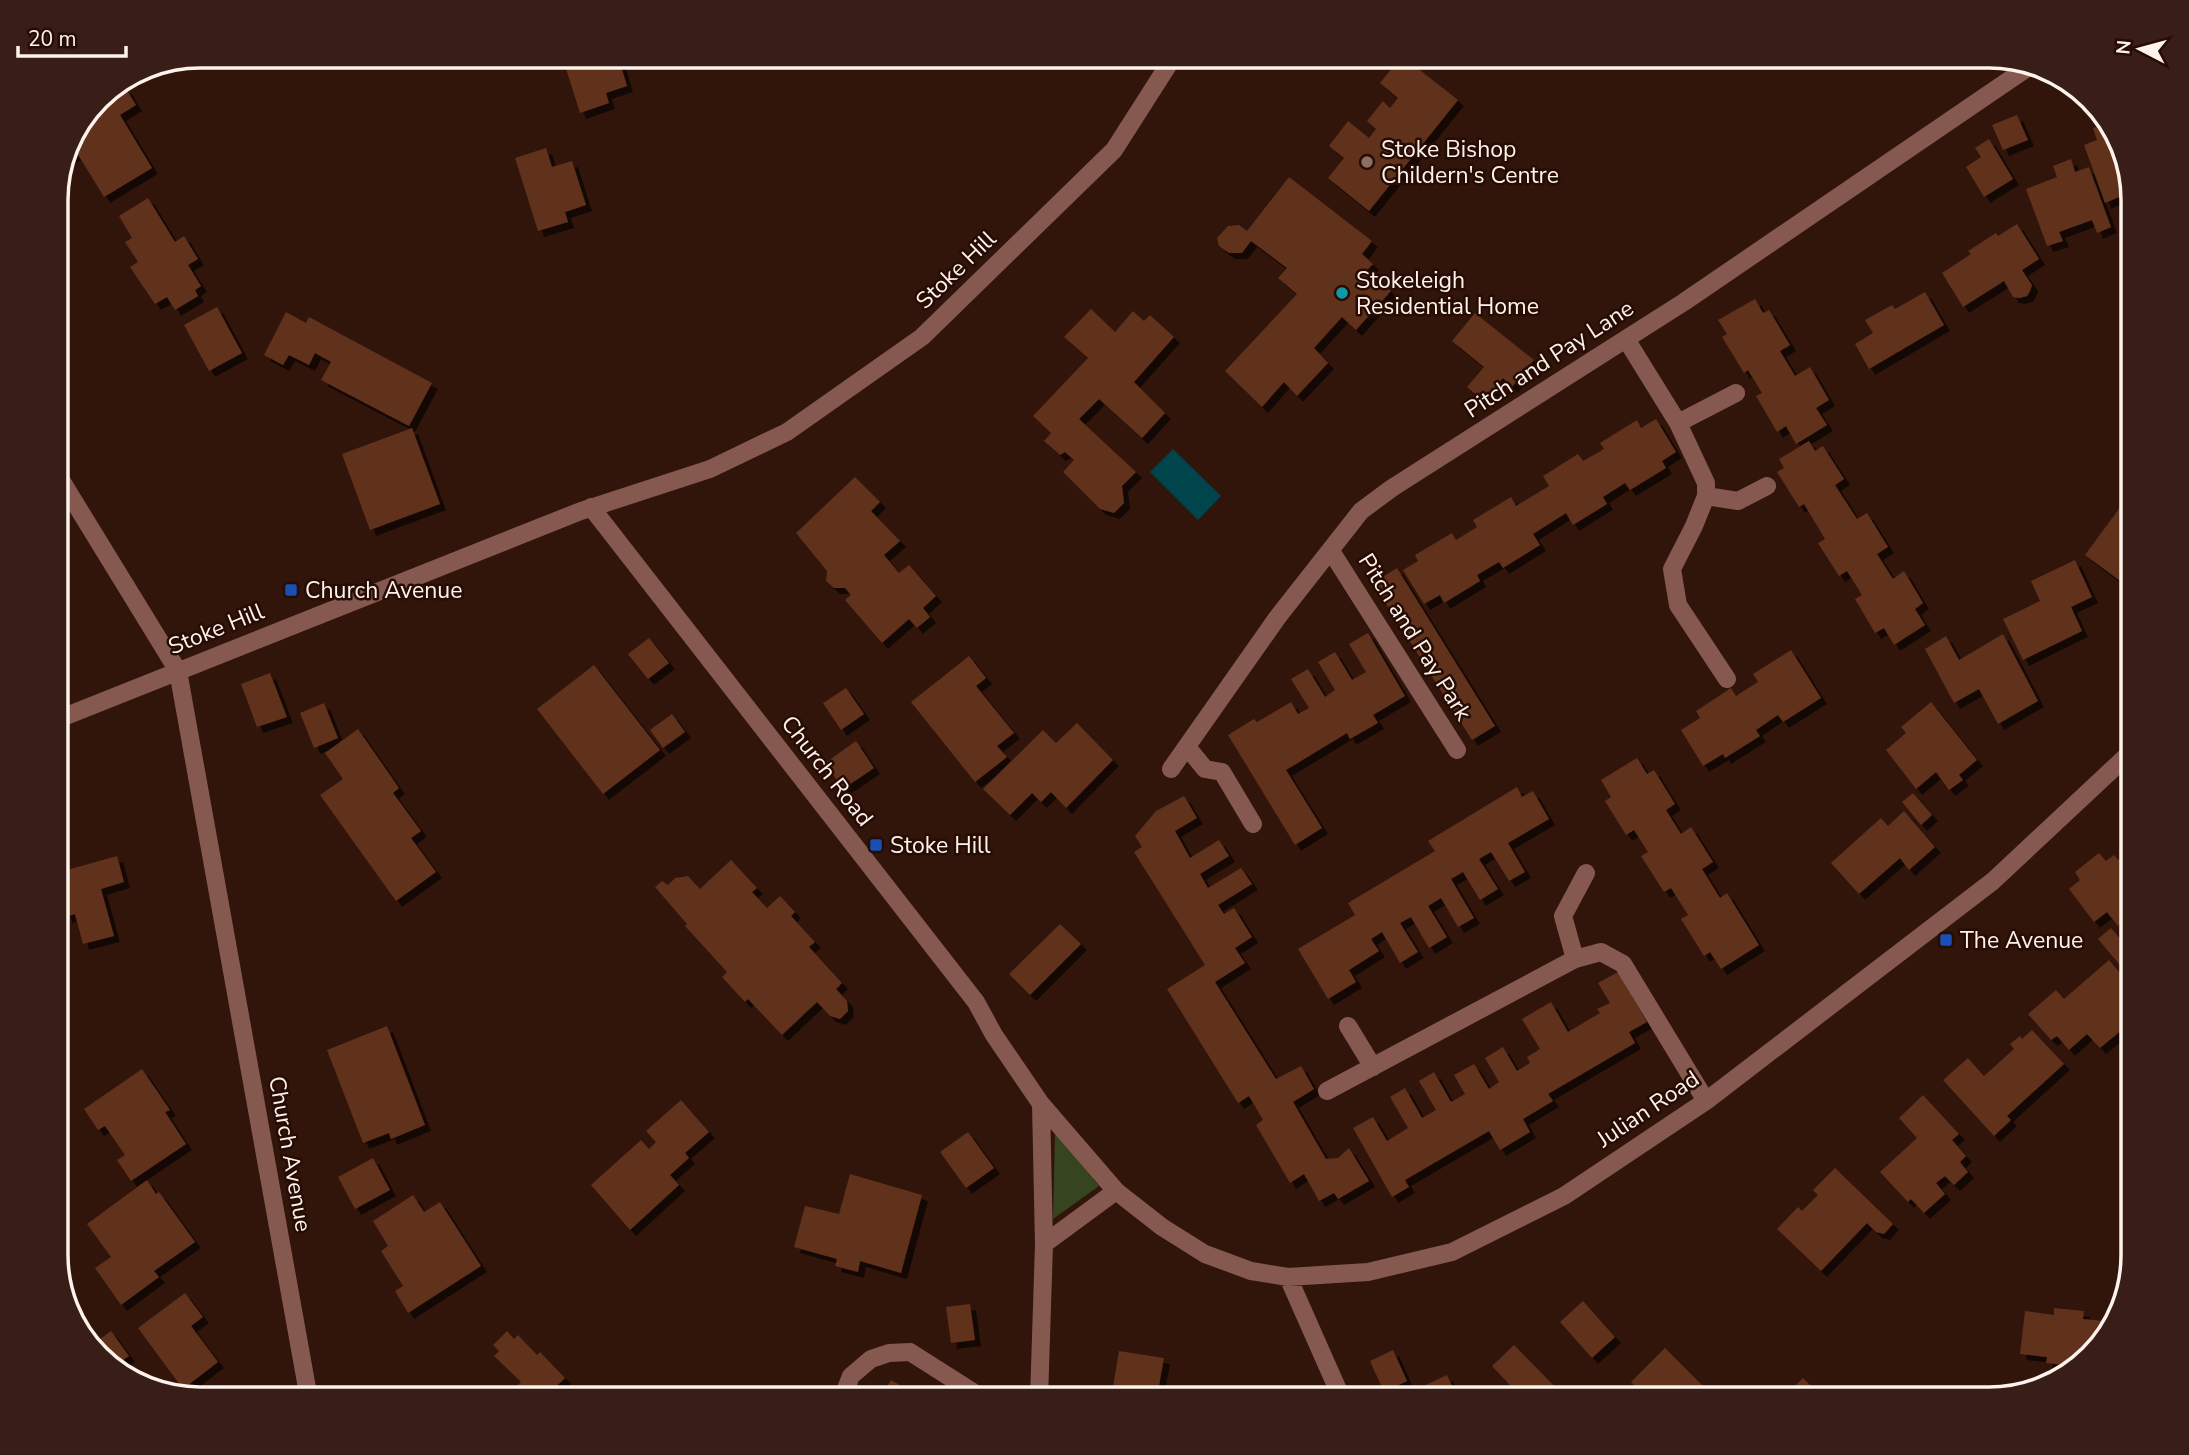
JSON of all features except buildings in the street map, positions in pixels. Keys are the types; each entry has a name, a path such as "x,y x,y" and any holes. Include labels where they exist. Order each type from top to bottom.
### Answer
{"street":[{"name":"Stoke Hill","path":"69,715 591,507 710,469 787,432 922,337 1114,150 1166,68"},
{"name":"Pitch and Pay Lane","path":"1171,769 1277,618 1362,511 1392,488 1626,339 2021,72"},
{"path":"1626,339 1678,423 1706,482 1706,496 1672,569 1678,605 1727,679"},
{"path":"1678,423 1736,393"},
{"path":"1706,496 1738,501 1767,486"},
{"path":"69,493 178,671"},
{"name":"Church Road","path":"591,507 976,1002 994,1035 1041,1104 1116,1191"},
{"name":"Pitch and Pay Park","path":"1331,551 1457,750"},
{"name":"Church Avenue","path":"178,671 307,1387"},
{"path":"1187,747 1205,769 1222,772 1253,824"},
{"name":"Julian Road","path":"1116,1191 1162,1227 1205,1254 1251,1270 1288,1277 1368,1272 1452,1252 1564,1196 1706,1101 1993,881 2121,761"},
{"path":"1575,959 1563,916 1586,873"},
{"path":"1327,1091 1575,959 1601,952 1623,964 1706,1101"},
{"path":"1348,1026 1373,1067"},
{"path":"1039,1387 1044,1244 1041,1104"},
{"path":"1044,1244 1116,1191"},
{"path":"1288,1277 1337,1387"},
{"path":"847,1387 851,1376 871,1359 889,1353 910,1353 965,1387"}],"green space":[{"path":"1055,1132 1099,1186 1053,1219"}],"water":[{"path":"1173,449 1221,496 1198,520 1150,472"}],"place":[{"name":"Stoke Bishop Childern's Centre","path":"1367,162"},
{"name":"Stokeleigh Residential Home","path":"1342,293"},
{"name":"Church Avenue","path":"291,590"},
{"name":"Stoke Hill","path":"876,845"},
{"name":"The Avenue","path":"1946,940"}]}
